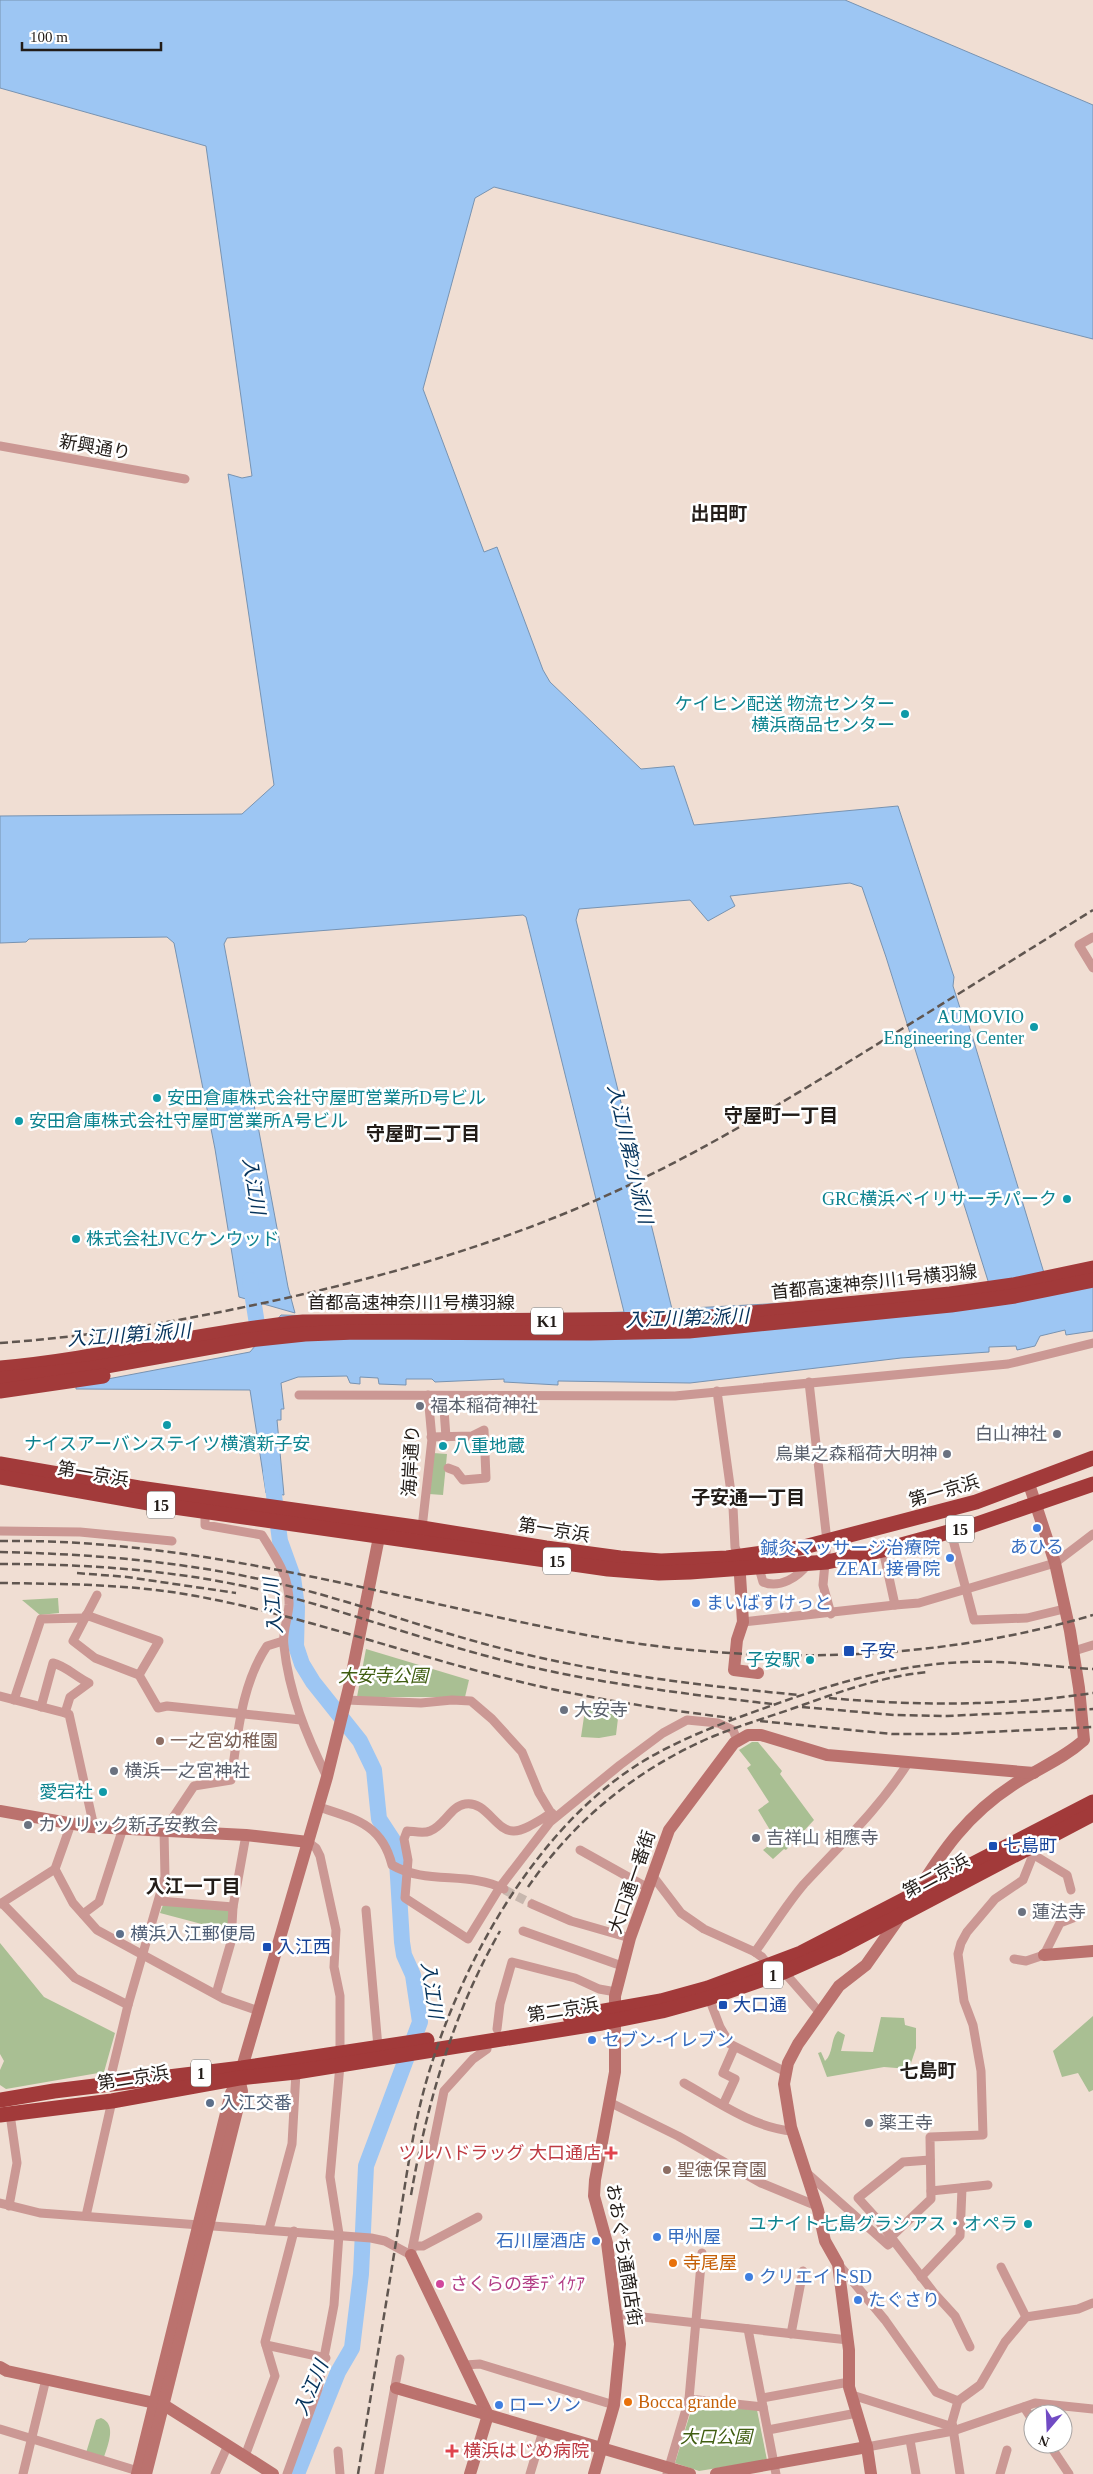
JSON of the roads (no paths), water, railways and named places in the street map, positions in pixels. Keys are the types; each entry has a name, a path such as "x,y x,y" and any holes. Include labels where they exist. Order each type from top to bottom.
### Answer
{"highway":[{"name":"首都高速神奈川1号横羽線","path":"0,1368 55,1362 303,1322 688,1319 958,1293 1044,1279 1093,1268"},
{"name":"首都高速神奈川1号横羽線","path":"0,1379 95,1368 250,1340 305,1334 689,1331 959,1304 1047,1291 1093,1280"},
{"path":"0,1392 76,1381 220,1355 305,1334"},
{"path":"0,1362 55,1362"},
{"name":"第一京浜","path":"0,1464 130,1486 267,1513 380,1529 635,1572 659,1573 740,1563 827,1542 976,1502 1029,1484 1093,1458"},
{"name":"第一京浜","path":"0,1477 205,1511 267,1513"},
{"name":"第一京浜","path":"380,1529 422,1528 641,1560 740,1563 759,1568 827,1562 883,1550 951,1532 1036,1505 1093,1484"},
{"name":"第二京浜","path":"3,2105 109,2084 240,2073 426,2046 486,2041 614,2015 769,1966 834,1938 1093,1802"},
{"name":"第二京浜","path":"426,2046 496,2029 662,2011 709,1998 784,1972 836,1949 1029,1852 1093,1814"},
{"name":"第二京浜","path":"3,2105 112,2101 240,2073 296,2072 378,2047 399,2050"}],"street":[{"name":"新興通り","path":"0,446 185,480"},
{"path":"1093,937 1079,945 1093,968"},
{"path":"299,1395 675,1396 1008,1364 1093,1343"},
{"path":"809,1382 827,1542 827,1562 823,1574 830,1614"},
{"path":"717,1391 736,1547 740,1563 743,1622 736,1640 734,1670 758,1673"},
{"name":"海岸通り","path":"422,1528 431,1437 428,1396"},
{"path":"443,1396 446,1437"},
{"path":"431,1437 472,1436 484,1430 486,1478 463,1480 456,1471 448,1468"},
{"path":"958,2401 936,2392 885,2320 838,2264 825,2241 817,2206 792,2131 784,2084 788,2063 798,2044 839,1986 866,1964 902,1915 938,1857 954,1836 1012,1786 1089,1740 1074,1652 1055,1563 1029,1484"},
{"path":"205,1511 205,1525 262,1535 277,1556 288,1595 283,1641 288,1677 301,1720 327,1776"},
{"path":"0,2429 141,2473 203,2226 230,2093 240,2073 327,1776 345,1706 380,1529"},
{"path":"0,1531 80,1532 172,1541"},
{"path":"951,1532 974,1620 1027,1618 1064,1609"},
{"path":"743,1622 919,1603 1055,1563 1093,1534"},
{"path":"883,1550 895,1605"},
{"path":"97,1596 73,1641 95,1658 139,1674 158,1708 167,1706 242,1712 301,1720"},
{"path":"14,1700 41,1619 86,1616 159,1640 139,1674"},
{"path":"109,2084 128,2005 165,1877 164,1831 194,1786 231,1780 242,1712 259,1658 267,1646 283,1641"},
{"path":"1074,1652 1093,1645"},
{"path":"41,1706 53,1663 62,1665 72,1674 89,1683 70,1697 65,1713"},
{"path":"0,1696 68,1714 94,1827"},
{"path":"345,1706 452,1700 471,1701 492,1719 522,1752 539,1793 553,1816"},
{"path":"553,1816 468,1940 405,1898 408,1860 404,1839 407,1831 428,1832 444,1823 458,1807 466,1803 479,1807 506,1830 515,1832 553,1816 628,1758 663,1733 687,1720 718,1723 734,1730 735,1735"},
{"name":"大口通一番街","path":"614,2015 616,1992 630,1938 669,1830 717,1763 734,1743 748,1735 773,1738 827,1755 908,1763"},
{"path":"755,1952 803,1886 865,1821 888,1794 908,1763 1034,1773"},
{"path":"318,1807 354,1818 371,1829 388,1847 392,1865 406,1874 477,1880 503,1888"},
{"path":"0,1811 94,1827 246,1835 308,1842 316,1848 320,1856 336,1930 334,1967 340,1996 340,2058 330,2177 339,2234 334,2305 326,2358 318,2389 287,2474"},
{"path":"71,1824 55,1870 1,1903 75,1978 128,2005"},
{"path":"83,1914 99,1902 123,1828"},
{"path":"216,1994 231,1942 233,1907 246,1835"},
{"path":"580,1850 648,1888"},
{"path":"807,2173 888,2245 931,2200 930,2137 983,2135 981,2071 973,2026 964,2001 958,1954 961,1942 995,1899 1023,1880 1029,1852 1067,1875 1071,1890"},
{"path":"55,1870 73,1903 97,1930 216,1994 258,2011"},
{"path":"652,1875 681,1913 704,1929 755,1952 769,1966"},
{"path":"159,1901 233,1907"},
{"path":"532,1904 571,1921 630,1938"},
{"path":"366,1910 378,2047"},
{"path":"1044,1955 1060,1923 1078,1916"},
{"path":"523,1931 622,1966"},
{"path":"1014,1959 1026,1961 1044,1955 1093,1951"},
{"path":"496,2029 500,2004 512,1962 574,1978 599,1988 616,1992"},
{"path":"784,1972 820,2013"},
{"path":"709,1998 720,2027 734,2048 786,2072"},
{"name":"おおぐち通商店街","path":"594,2474 614,2405 620,2344 607,2243 594,2196 595,2180 615,2072 614,2015"},
{"path":"470,2474 488,2415 412,2250 444,2091 473,2059 487,2049 486,2041"},
{"path":"723,2105 735,2079 722,2073 734,2048"},
{"path":"269,2229 292,2144 296,2072"},
{"path":"684,2083 723,2105 766,2125 792,2131"},
{"path":"86,2216 112,2101"},
{"path":"609,2102 678,2136 761,2183 817,2206"},
{"path":"3,2105 17,2163 9,2206"},
{"path":"930,2160 903,2162 858,2198 955,2316 970,2347"},
{"path":"931,2191 988,2184"},
{"path":"921,2277 960,2236 962,2188"},
{"path":"0,2203 40,2213 203,2226 339,2234 385,2241 412,2250 478,2217"},
{"path":"245,2456 275,2376 266,2345 294,2231"},
{"path":"668,2471 689,2399 702,2253"},
{"path":"838,2264 848,2340 850,2389 867,2447 871,2474"},
{"path":"1001,2267 1026,2317"},
{"path":"791,2334 803,2272"},
{"path":"960,2474 953,2429 958,2401 980,2385 1005,2342 1026,2317 1078,2309 1093,2303"},
{"path":"616,2314 848,2340"},
{"path":"748,2329 775,2469"},
{"path":"266,2345 326,2358"},
{"path":"379,2474 400,2359"},
{"path":"465,2365 480,2364 614,2405"},
{"path":"0,2367 7,2371 159,2403 273,2474"},
{"path":"23,2474 46,2379"},
{"path":"396,2388 602,2448 668,2471 690,2474"},
{"path":"689,2399 762,2402 850,2389 953,2429"},
{"path":"1033,2404 1046,2404"},
{"path":"716,2474 775,2469 867,2447 910,2440 1023,2407"},
{"path":"1073,2407 1093,2409"},
{"path":"768,2430 857,2413"},
{"path":"530,2474 543,2431"},
{"path":"910,2440 916,2474"},
{"path":"215,2474 228,2445"},
{"path":"338,2450 340,2474"},
{"path":"1000,2474 1007,2450"},
{"path":"1055,2454 1067,2473"}],"water":[{"path":"0,0 845,0 1093,105 1093,339 494,187 475,198 423,389 484,552 497,547 543,670 550,682 641,769 674,766 694,825 898,806 954,977 953,986 960,1008 964,1009 1044,1273 1093,1262 1093,1331 1066,1335 1065,1330 1040,1336 1035,1346 1017,1350 1016,1346 989,1347 989,1352 901,1358 690,1383 558,1381 558,1385 504,1382 504,1379 435,1382 432,1379 406,1379 406,1385 379,1384 378,1378 360,1377 360,1384 350,1383 347,1376 298,1377 281,1383 284,1409 281,1409 281,1420 277,1420 284,1495 266,1493 250,1390 76,1389 76,1385 250,1352 281,1315 431,1319 624,1312 526,917 523,915 227,938 224,944 288,1287 295,1313 239,1297 215,1149 174,943 167,937 29,939 26,942 0,943 0,816 242,814 274,785 228,474 242,478 252,476 206,146 0,88","holes":["850,883 862,887 886,957 989,1284 863,1299 672,1309 576,920 579,909 690,900 708,921 735,906 730,896"]}],"waterway":[{"name":"入江川","path":"250,1280 260,1343"},
{"name":"入江川","path":"271,1472 280,1541 293,1577 297,1607 296,1646 302,1664 313,1682 360,1741 374,1770 379,1819 396,1845 402,1942 404,1955 413,1975 420,2022 366,2166 361,2274 352,2348 338,2372 297,2474"}],"tunnel":[{"path":"505,1890 532,1904"}],"railway":[{"path":"0,1343 128,1328 191,1318 297,1296 426,1262 510,1235 551,1219 633,1183 752,1120 1093,910"},
{"path":"0,1541 76,1543 151,1550 226,1561 300,1574 597,1637 658,1646 721,1652 783,1655 909,1650 972,1642 1033,1631 1093,1615"},
{"path":"0,1552 101,1557 202,1568 268,1581 331,1597 488,1645 554,1661 658,1679 799,1695"},
{"path":"0,1564 107,1567 212,1580 282,1595 518,1664 645,1688 772,1704"},
{"path":"77,1573 127,1577 236,1593"},
{"path":"0,1583 123,1587 196,1596 276,1614 473,1670 540,1686 622,1702 732,1718"},
{"path":"358,2474 410,2152 430,2069 463,1984 484,1941 509,1899 537,1860 567,1824 601,1792 653,1755 687,1738 722,1724 823,1688 893,1670 942,1663 998,1662 1093,1669"},
{"path":"528,1887 546,1862 587,1818 634,1780 686,1749 724,1732 845,1690 894,1677 928,1672"},
{"path":"829,1698 862,1701 961,1703 1027,1700 1093,1693"},
{"path":"802,1707 894,1715 947,1716 1093,1709"},
{"path":"760,1721 892,1734 947,1734 1093,1727"},
{"path":"411,2195 425,2126 455,2026 483,1962 500,1931"}],"place":[{"name":"ケイヒン配送 物流センター 横浜商品センター","path":"905,714"},
{"name":"AUMOVIO Engineering Center","path":"1034,1027"},
{"name":"安田倉庫株式会社守屋町営業所D号ビル","path":"157,1098"},
{"name":"安田倉庫株式会社守屋町営業所A号ビル","path":"19,1121"},
{"name":"GRC横浜ベイリサーチパーク","path":"1067,1199"},
{"name":"株式会社JVCケンウッド","path":"76,1239"},
{"name":"福本稲荷神社","path":"420,1406"},
{"name":"ナイスアーバンステイツ横濱新子安","path":"167,1425"},
{"name":"白山神社","path":"1057,1434"},
{"name":"八重地蔵","path":"443,1446"},
{"name":"烏巣之森稲荷大明神","path":"947,1454"},
{"name":"あひる","path":"1037,1528"},
{"name":"鍼灸マッサージ治療院 ZEAL 接骨院","path":"950,1558"},
{"name":"まいばすけっと","path":"696,1603"},
{"name":"子安","path":"849,1651"},
{"name":"子安駅","path":"810,1660"},
{"name":"大安寺","path":"564,1710"},
{"name":"一之宮幼稚園","path":"160,1741"},
{"name":"横浜一之宮神社","path":"114,1771"},
{"name":"愛宕社","path":"103,1792"},
{"name":"カソリック新子安教会","path":"28,1825"},
{"name":"吉祥山 相應寺","path":"756,1838"},
{"name":"七島町","path":"993,1846"},
{"name":"蓮法寺","path":"1022,1912"},
{"name":"横浜入江郵便局","path":"120,1934"},
{"name":"入江西","path":"267,1947"},
{"name":"大口通","path":"723,2005"},
{"name":"セブン-イレブン","path":"592,2040"},
{"name":"入江交番","path":"210,2103"},
{"name":"薬王寺","path":"869,2123"},
{"name":"ツルハドラッグ 大口通店","path":"611,2153"},
{"name":"聖徳保育園","path":"667,2170"},
{"name":"ユナイト七島グラシアス・オペラ","path":"1028,2224"},
{"name":"甲州屋","path":"657,2237"},
{"name":"石川屋酒店","path":"596,2241"},
{"name":"寺尾屋","path":"673,2263"},
{"name":"クリエイトSD","path":"749,2277"},
{"name":"さくらの季ﾃﾞｲｹｱ","path":"440,2284"},
{"name":"たぐさり","path":"858,2300"},
{"name":"Bocca grande","path":"628,2402"},
{"name":"ローソン","path":"499,2405"},
{"name":"横浜はじめ病院","path":"452,2451"}],"district":[{"name":"出田町","path":"719,513"},
{"name":"守屋町一丁目","path":"781,1115"},
{"name":"守屋町二丁目","path":"423,1133"},
{"name":"子安通一丁目","path":"748,1497"},
{"name":"入江一丁目","path":"193,1886"},
{"name":"七島町","path":"928,2070"}],"water label":[{"name":"入江川第2小派川","path":"630,1154"},
{"name":"入江川第2派川","path":"687,1318"},
{"name":"入江川第1派川","path":"129,1335"}],"park label":[{"name":"大安寺公園","path":"383,1676"},
{"name":"大口公園","path":"716,2437"}]}
